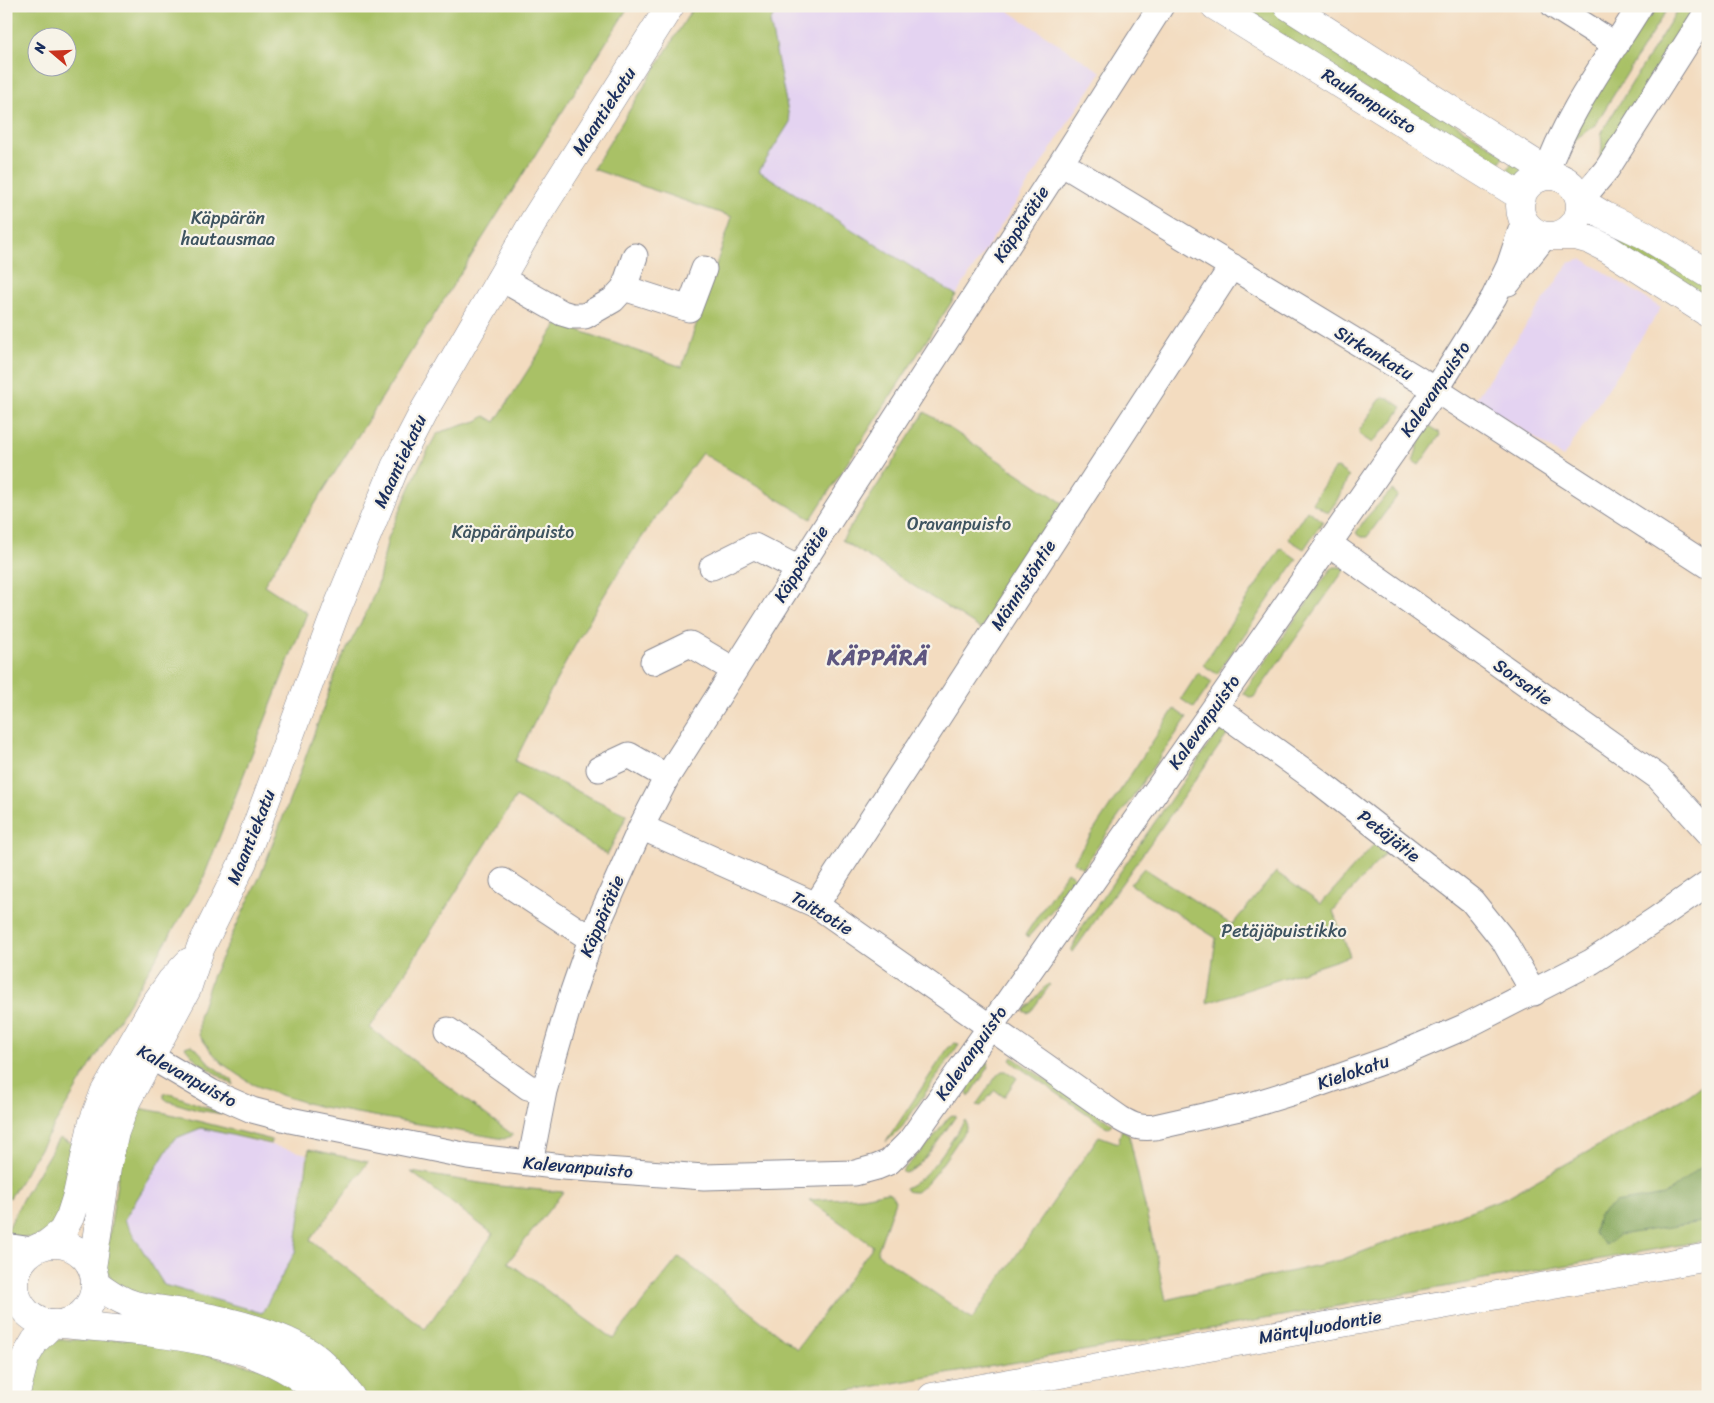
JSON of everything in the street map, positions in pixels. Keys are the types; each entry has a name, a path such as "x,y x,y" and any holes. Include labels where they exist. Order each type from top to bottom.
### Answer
{"main road":[{"name":"Maantiekatu","path":"28,1247 62,1232 70,1218 77,1195 92,1125 104,1093 141,1051 187,989 200,949 243,862 340,602 395,467 425,409 535,219 670,6"},
{"name":"Rauhanpuisto","path":"1215,6 1536,222 1590,240 1608,249 1708,313"},
{"name":"Rauhanpuisto","path":"1288,6 1534,162 1545,176"},
{"path":"1545,176 1563,178 1577,192 1580,201 1577,220 1572,228 1564,233 1536,222 1525,189 1531,183 1545,176"},
{"path":"1580,201 1605,216 1643,234 1708,274"},
{"name":"Maantiekatu","path":"94,1275 106,1168 115,1132 127,1100 141,1051"},
{"path":"6,1326 16,1270 28,1247 60,1244 73,1248 84,1256 94,1275 115,1297 134,1305 226,1322 258,1331 291,1344 314,1357 337,1378 351,1397"},
{"name":"Mäntyluodontie","path":"932,1397 1708,1257"},
{"path":"16,1397 25,1358 35,1340 57,1325 76,1319 87,1309 93,1297 94,1275"},
{"path":"12,1285 22,1310 36,1320 57,1325 151,1332 222,1346 263,1358 292,1371 321,1397"}],"street":[{"name":"Käppärätie","path":"530,1163 544,1091 572,994 591,939 641,827 667,778 734,670 1161,6"},
{"path":"1554,6 1616,45"},
{"path":"1545,176 1552,154 1570,119 1640,6"},
{"path":"1580,201 1607,169 1708,10"},
{"name":"Sirkankatu","path":"1061,163 1436,390 1708,566"},
{"name":"Kalevanpuisto","path":"141,1051 211,1092 252,1110 290,1120 468,1156 704,1177 855,1173 889,1162 910,1141 1436,390 1494,297 1509,266 1536,222"},
{"path":"500,278 562,313 572,316 585,316 613,300 624,288 635,256"},
{"name":"Männistöntie","path":"816,905 1232,266"},
{"path":"624,288 689,309 704,269"},
{"name":"Sorsatie","path":"1328,543 1658,778 1708,832"},
{"path":"712,567 754,546 799,569"},
{"path":"653,662 690,644 734,670"},
{"name":"Petäjätie","path":"1215,707 1318,781 1472,902 1504,941 1534,993"},
{"path":"599,769 629,755 667,778"},
{"name":"Taittotie","path":"641,827 816,905 989,1026"},
{"path":"503,881 591,939"},
{"name":"Kielokatu","path":"989,1026 1132,1126 1143,1128 1155,1127 1248,1106 1313,1086 1392,1058 1464,1027 1592,962 1708,884"},
{"path":"448,1030 528,1087 544,1091"}],"shaded area":[{"path":"779,6 1001,6 1101,72 956,295 759,171 790,122 770,22"},
{"path":"1583,259 1661,308 1563,457 1476,398 1569,263"},
{"path":"201,1128 307,1154 295,1252 262,1314 164,1285 124,1220 174,1138"}],"green space":[{"name":"Käppärän hautausmaa","path":"6,6 629,6 264,585 307,613 201,884 10,1198 6,1196"},
{"name":"Käppäränpuisto","path":"694,6 779,6 770,22 790,122 759,171 956,295 811,519 702,453 646,532 606,593 563,668 515,761 627,815 607,855 516,797 370,1028 513,1135 504,1139 317,1106 252,1084 223,1064 211,1051 199,1035 199,1017 212,977 261,874 339,664 367,611 378,584 388,538 420,465 436,435 443,431 477,421 485,416 495,422 558,323 682,367 732,217 593,169"},
{"path":"1234,6 1268,6 1505,155 1495,170"},
{"path":"1649,6 1669,6 1595,125 1577,138 1563,158 1570,135"},
{"path":"1680,6 1700,6 1600,161 1601,133"},
{"path":"1513,160 1530,175 1524,182 1504,176"},
{"path":"1604,225 1708,283 1708,304 1597,236"},
{"path":"1383,397 1402,407 1393,421 1372,443 1360,435 1359,431"},
{"name":"Oravanpuisto","path":"925,412 1063,503 981,629 842,540"},
{"path":"1430,426 1439,432 1440,435 1419,465 1413,461 1420,440"},
{"path":"1338,468 1349,476 1336,502 1328,513 1312,503 1334,469"},
{"path":"1392,490 1398,495 1367,537 1362,537 1356,533 1365,519"},
{"path":"1307,510 1323,521 1304,549 1288,539"},
{"path":"1281,548 1297,559 1217,674 1203,665"},
{"path":"1334,567 1345,569 1254,697 1251,698 1243,693 1330,570"},
{"path":"1198,673 1212,682 1194,708 1181,699"},
{"path":"1174,709 1187,718 1083,868 1073,862"},
{"path":"1230,731 1073,952 1071,951 1082,927 1214,737 1219,732"},
{"name":"Petäjäpuistikko","path":"1376,842 1388,850 1333,911 1350,956 1207,1003 1216,938 1130,884 1144,868 1232,925 1276,872 1321,904"},
{"path":"1067,872 1076,878 1061,900 1028,937 1025,935"},
{"path":"1048,984 1050,985 1032,1010 1028,1013 1024,1011"},
{"path":"955,1043 959,1044 902,1127 886,1142 948,1048"},
{"path":"191,1045 211,1065 233,1081 233,1085 197,1061 185,1047"},
{"path":"1012,1057 1112,1124 1109,1127 1105,1126 1013,1063 1010,1060"},
{"path":"987,1062 989,1067 969,1097 967,1093 968,1088"},
{"path":"1006,1071 1017,1078 1004,1097 995,1090 981,1106 976,1105 998,1074"},
{"path":"1708,1081 1708,1240 1153,1339 811,1397 362,1397 129,1294 112,1281 105,1265 123,1142 138,1108 166,1113 272,1140 271,1144 201,1128 174,1139 124,1220 164,1285 262,1313 295,1252 309,1149 368,1162 310,1240 425,1329 493,1234 411,1172 499,1186 563,1192 508,1262 613,1339 679,1257 797,1349 873,1246 809,1200 862,1197 887,1192 891,1193 895,1201 877,1253 972,1319 1099,1136 1118,1143 1122,1129 1129,1135 1166,1300 1341,1260 1507,1197 1689,1095"},
{"path":"164,1093 223,1114 197,1110 168,1101 164,1098"},
{"path":"952,1115 956,1116 925,1158 910,1171 904,1173 902,1171 930,1142"},
{"path":"965,1120 967,1124 966,1129 934,1174 921,1189 915,1192 907,1191 905,1188 924,1176 932,1167"},
{"path":"59,1138 76,1145 60,1216 46,1233 32,1238 6,1237 6,1233 23,1198"},
{"path":"1708,1162 1708,1221 1619,1235 1605,1245 1594,1233 1598,1216 1615,1203 1664,1195"},
{"path":"142,1339 276,1372 309,1397 25,1397 45,1346 58,1340"}],"district":[{"name":"KÄPPÄRÄ","path":"878,657"}]}
